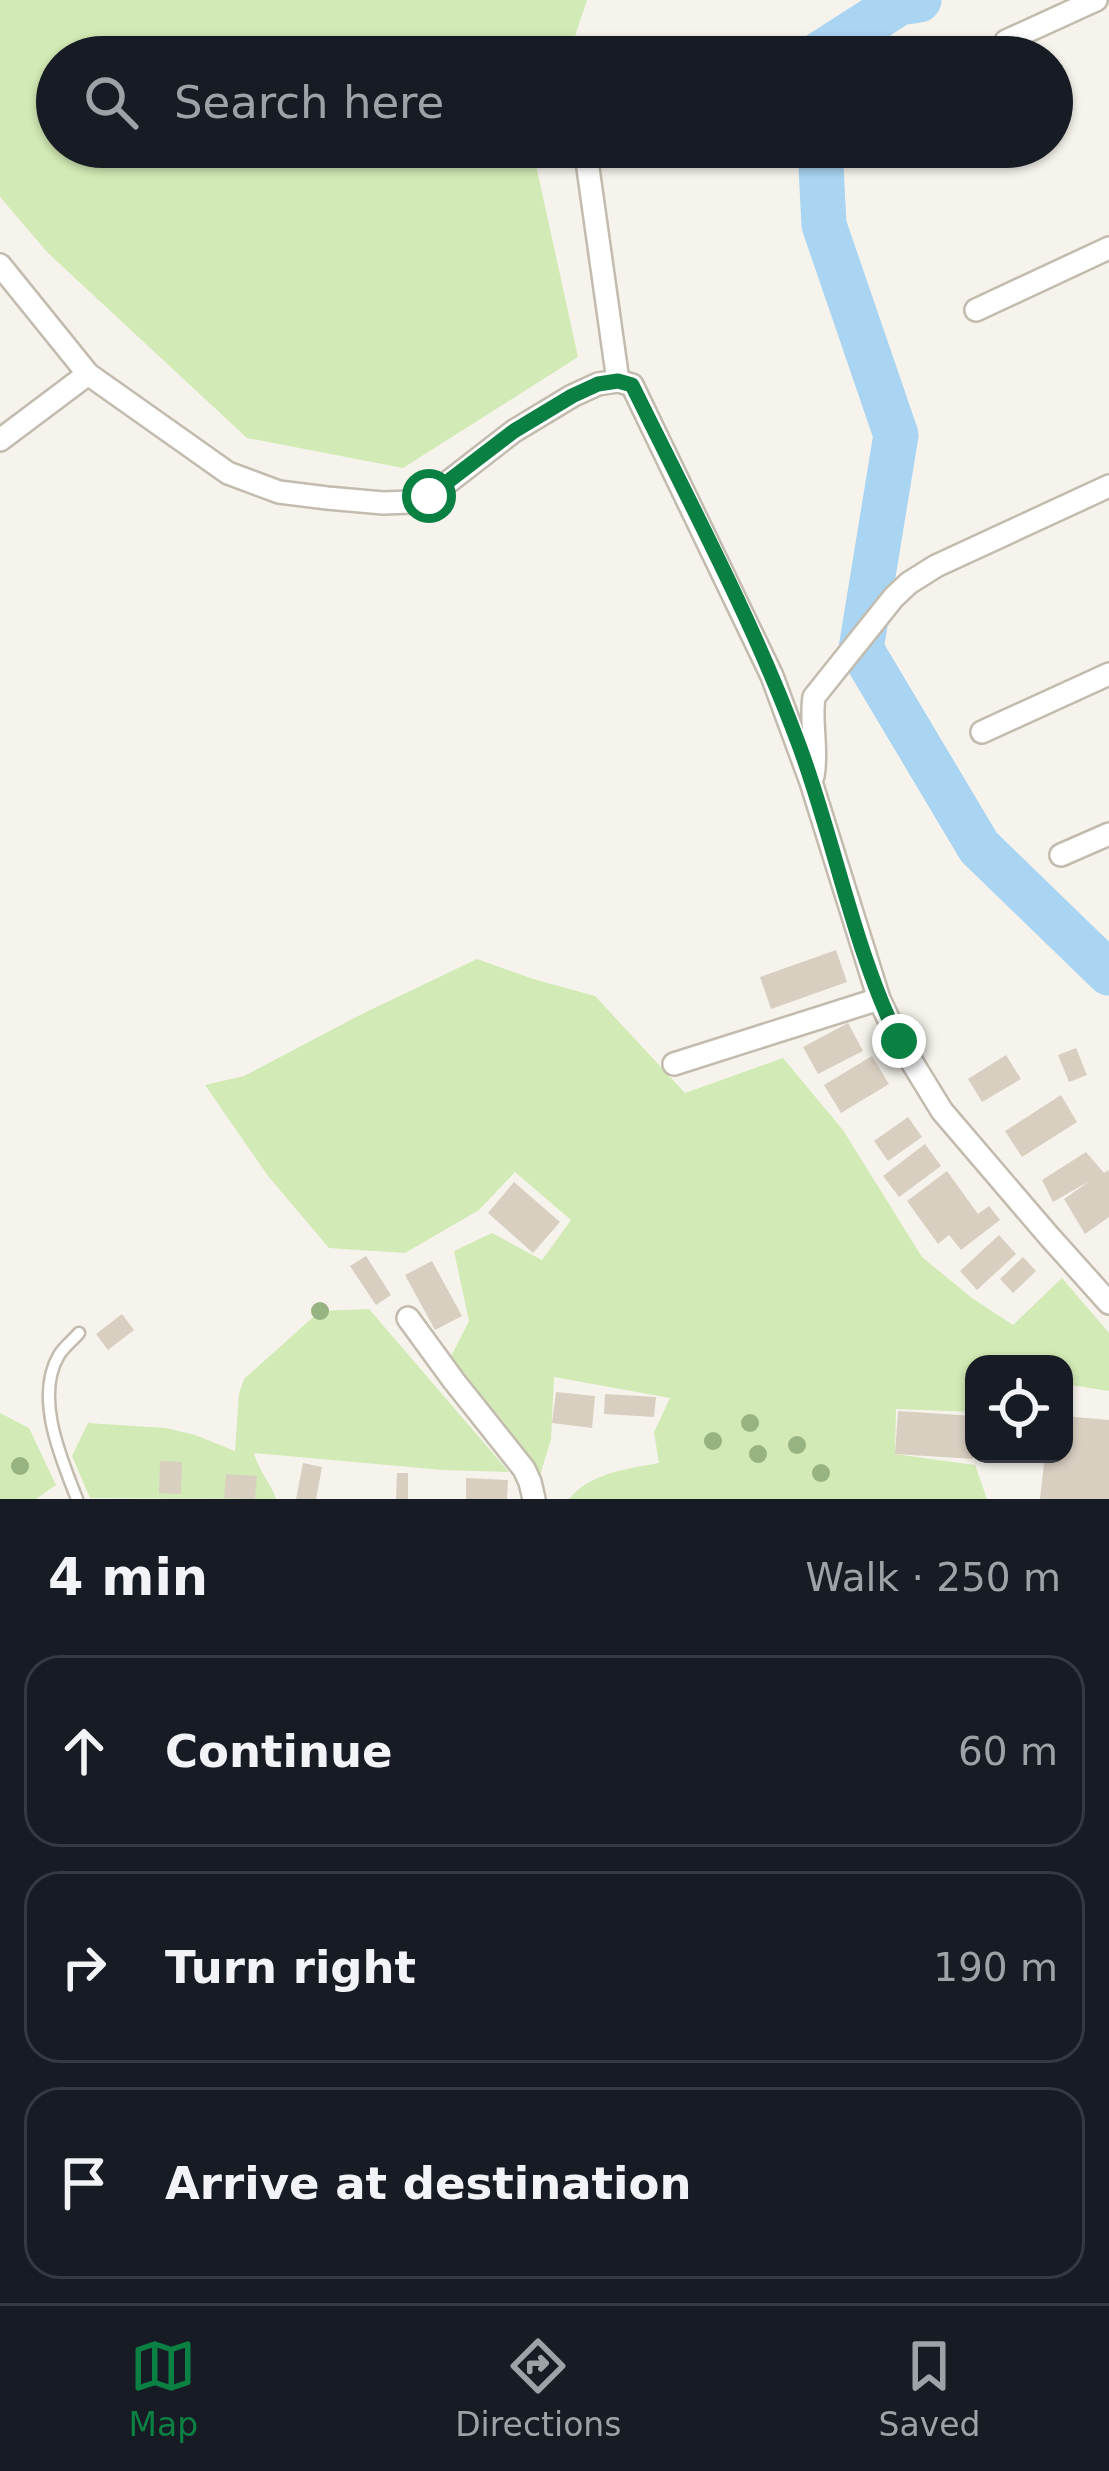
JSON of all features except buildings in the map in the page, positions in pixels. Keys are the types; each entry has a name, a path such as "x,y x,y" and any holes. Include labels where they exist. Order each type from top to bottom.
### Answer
{"street":[{"path":"1017,36 1096,0"},
{"path":"588,168 618,381"},
{"path":"976,310 1109,248"},
{"path":"0,265 88,374 228,473 279,492 412,502 429,496 514,431 572,396 598,384 632,385 772,676 812,782 879,999 899,1041 942,1111 1109,1303"},
{"path":"0,440 88,374"},
{"path":"812,782 814,697 909,583 1109,486"},
{"path":"982,732 1109,674"},
{"path":"1061,855 1109,834"},
{"path":"674,1064 879,999"},
{"path":"408,1318 524,1469 534,1499"}],"lane":[{"path":"77,1499 49,1404 50,1377 59,1354 79,1333"}],"green space":[{"path":"0,0 587,0 575,36 36,36 36,168 537,168 578,357 403,468 247,438 48,253 0,197"},
{"path":"477,959 595,996 685,1093 783,1058 843,1130 922,1257 972,1298 1013,1325 1062,1278 1109,1333 1109,1391 1073,1385 1073,1355 965,1355 965,1412 896,1409 895,1454 975,1465 987,1499 569,1499 598,1478 659,1463 654,1432 670,1398 554,1377 551,1439 535,1492 447,1364 469,1321 454,1251 492,1233 542,1260 571,1220 515,1172 479,1210 405,1253 329,1248 268,1176 205,1085 244,1076"},
{"path":"369,1309 509,1472 254,1453 276,1499 90,1498 72,1456 88,1423 166,1428 235,1451 244,1379 320,1311"},
{"path":"0,1413 29,1428 56,1485 36,1499 0,1499"}],"waterway":[{"path":"848,36 899,3 919,0"},
{"path":"821,168 824,225 896,435 861,649 979,847 1109,973"}],"route":[{"path":"429,496 514,431 572,396 598,384 632,385 772,676 812,782 879,999 899,1041"}]}
